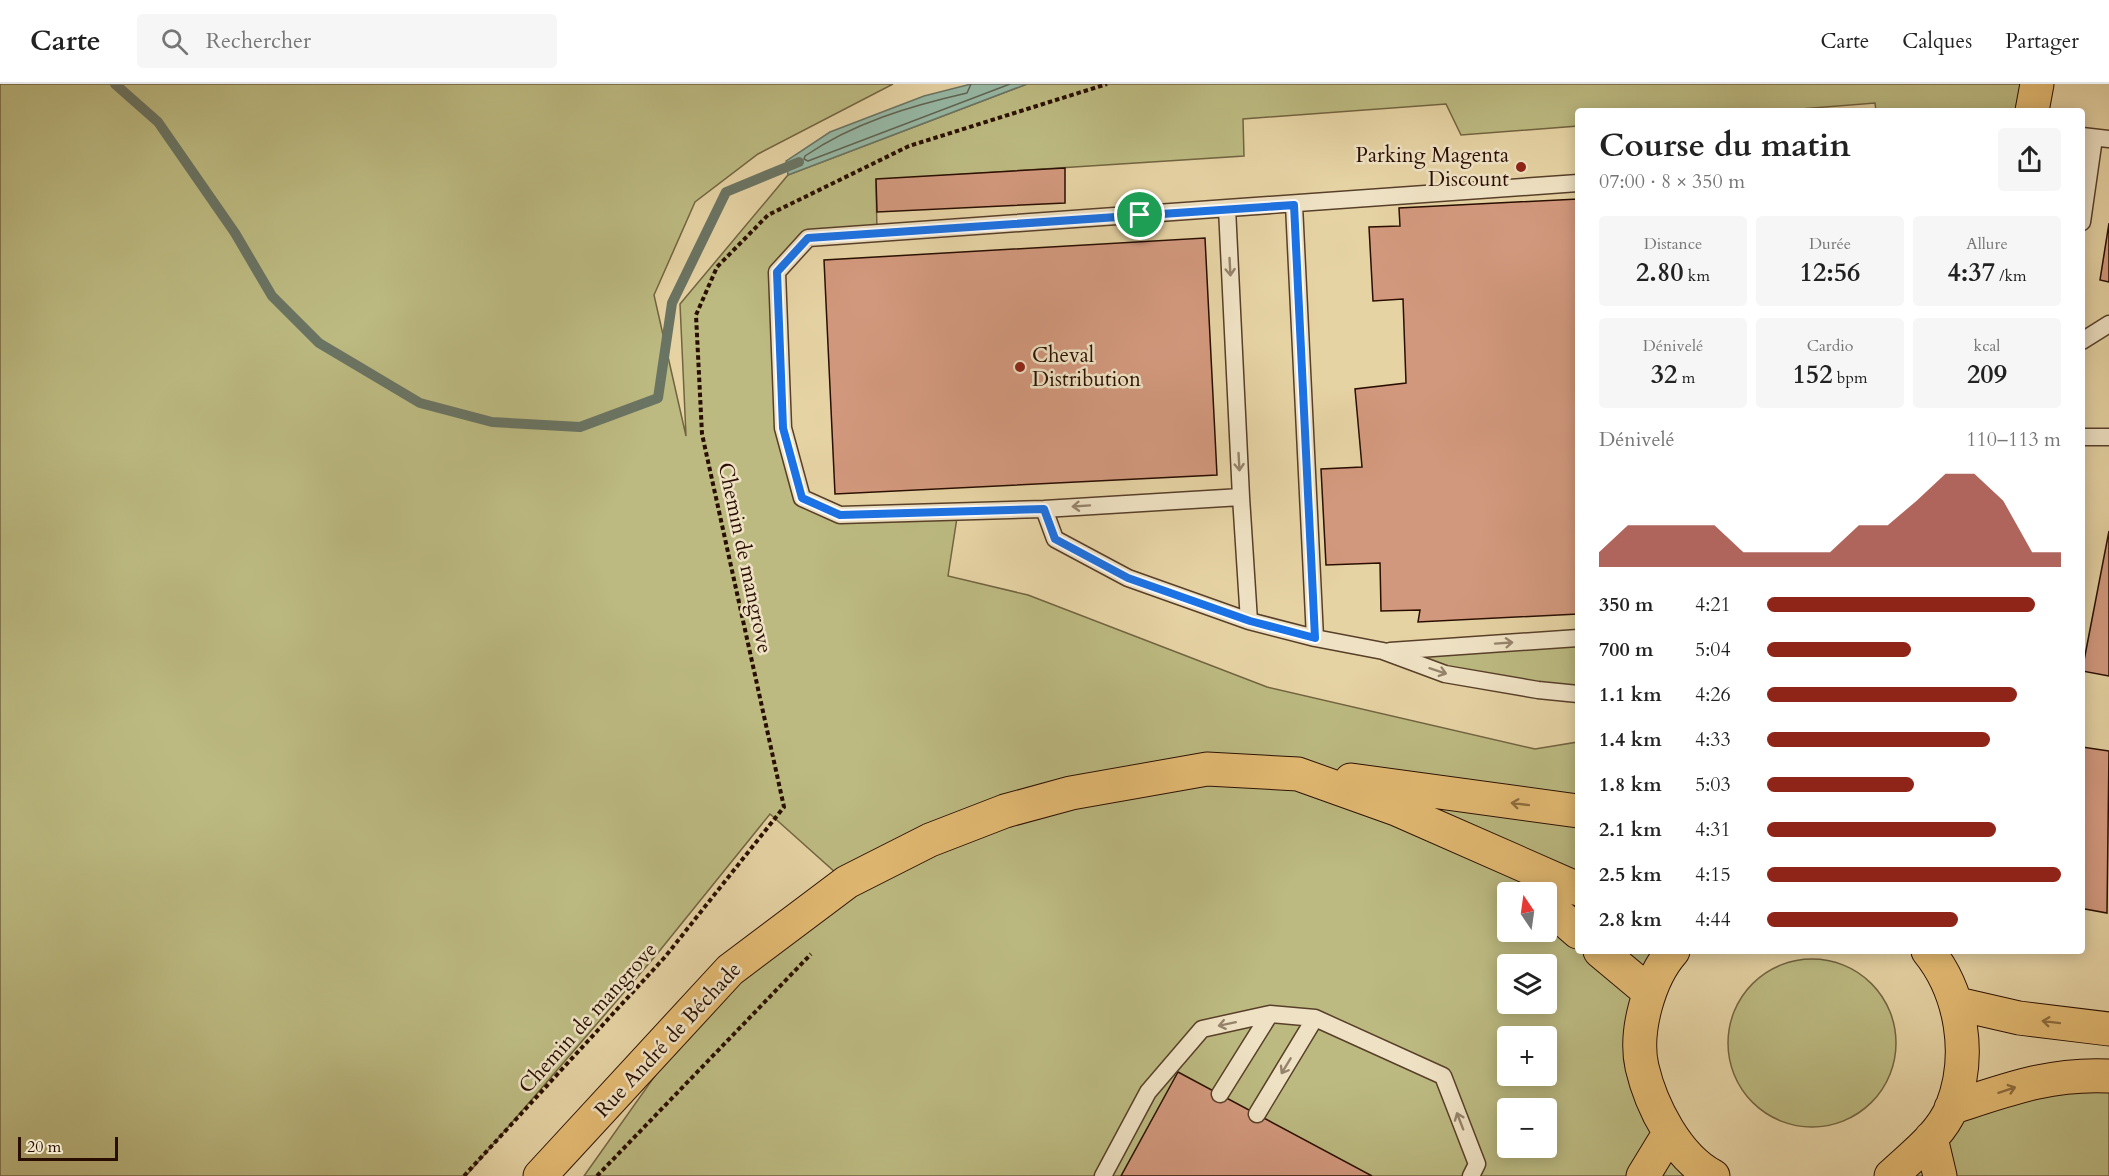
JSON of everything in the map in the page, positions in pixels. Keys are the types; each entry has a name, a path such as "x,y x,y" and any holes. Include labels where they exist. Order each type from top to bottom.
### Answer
{"main road":[{"path":"2033,108 2037,84"},
{"name":"Rue André de Béchade","path":"540,1176 730,970 847,882 930,840 1005,811 1071,793 1207,769 1298,774 1396,809 1480,847"},
{"path":"1298,774 1419,788 1575,811"},
{"path":"1480,847 1575,888"},
{"path":"1480,847 1521,882"},
{"path":"1557,914 1575,929"},
{"path":"1604,954 1649,992"},
{"path":"1670,954 1665,959 1649,992 1641,1024 1642,1066 1668,1135 1702,1170 1713,1176"},
{"path":"1891,1176 1931,1138 1951,1108 1961,1064 1958,1004 1930,954"},
{"path":"1958,1004 2019,1018 2109,1029"},
{"path":"1951,1108 2020,1086 2064,1076 2075,1074 2109,1076"},
{"path":"1643,1176 1668,1135"},
{"path":"1931,1138 1940,1176"}],"lane":[{"path":"2085,203 2095,138"},
{"path":"1241,496 1044,509 840,515 802,498 783,428 777,272 808,238 1575,183"},
{"path":"1294,205 1315,638"},
{"path":"1227,208 1241,496 1250,621"},
{"path":"2085,326 2109,324"},
{"path":"2085,339 2109,324"},
{"path":"2085,437 2109,437"},
{"path":"1044,509 1055,539 1128,578 1250,621 1315,638 1383,651 1444,674 1538,690 1575,694"},
{"path":"1383,651 1575,638"},
{"path":"1220,1094 1270,1014"},
{"path":"1103,1176 1148,1092 1202,1029 1270,1014 1315,1018 1443,1076 1477,1164 1472,1176"},
{"path":"1257,1114 1315,1018"}],"path":[{"name":"Chemin de mangrove","path":"464,1176 665,957 784,807 702,434 696,315 717,267 768,214 909,146 1107,84"},
{"path":"597,1176 712,1055 820,947"}],"shaded area":[{"path":"0,84 893,84 758,154 695,202 654,295 686,436 680,304 788,175 1027,84 2037,84 2033,108 1876,108 1875,103 1813,108 1575,108 1575,126 1461,135 1446,104 1243,119 1244,156 876,180 877,233 808,238 777,272 783,428 802,498 840,515 958,511 948,576 1028,595 1267,687 1535,749 1575,742 1575,954 1672,954 1642,1067 1713,1176 584,1176 730,970 846,882 770,814 657,954 466,1176 0,1176"},
{"path":"1575,638 1575,694 1538,690 1383,651"},
{"path":"1812,959 1844,966 1871,984 1889,1011 1896,1043 1889,1075 1871,1102 1844,1120 1812,1127 1780,1120 1753,1102 1735,1075 1728,1043 1735,1011 1753,984 1780,966"},
{"path":"2109,1076 2109,1176 1891,1176 1951,1108"}],"water":[{"path":"971,84 1027,84 788,175 786,161 830,132 924,96"}],"building":[{"path":"1065,168 1065,203 877,212 876,179"},
{"path":"1575,199 1575,614 1418,622 1420,610 1381,611 1380,563 1326,565 1321,469 1362,467 1355,389 1406,383 1403,299 1373,301 1369,227 1400,226 1399,208"},
{"path":"2109,223 2109,282 2100,280"},
{"name":"Cheval Distribution","path":"1205,238 1217,475 835,494 824,260"},
{"path":"2109,531 2109,676 2085,672 2085,655"},
{"path":"2085,747 2109,751 2107,913 2085,909"},
{"path":"1178,1072 1372,1176 1121,1176"}],"waterway":[{"path":"115,84 158,122 235,233 272,296 319,343 420,403 492,422 580,427 658,398 672,303 726,192 799,162"}],"place":[{"name":"Parking Magenta Discount","path":"1521,167"},
{"name":"Cheval Distribution","path":"1020,367"}],"route":[{"path":"1294,205 1315,638 1250,621 1128,578 1055,539 1044,509 840,515 802,498 783,428 777,272 808,238 1140,215 1294,205"}]}
